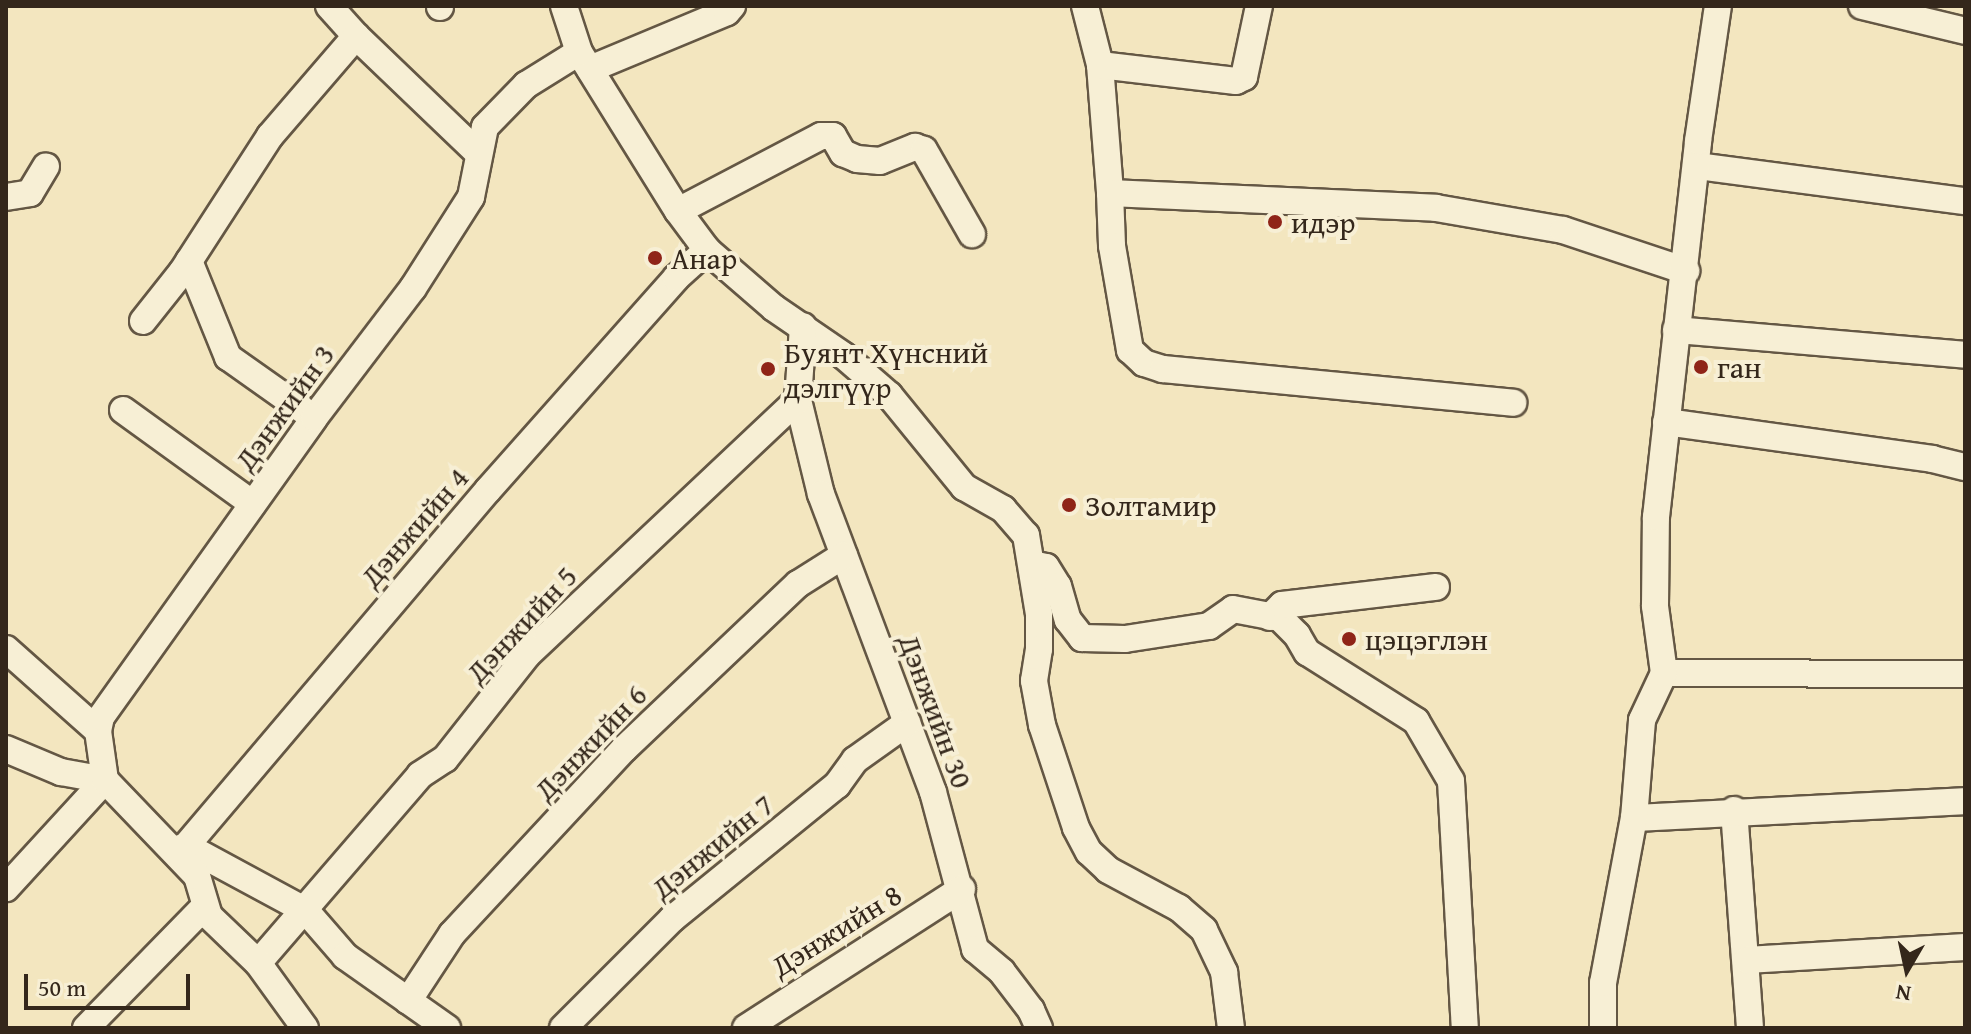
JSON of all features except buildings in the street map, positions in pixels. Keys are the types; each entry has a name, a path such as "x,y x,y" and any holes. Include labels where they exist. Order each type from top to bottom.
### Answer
{"street":[{"path":"329,6 479,154"},
{"path":"564,6 584,60 678,211 707,250 774,308 803,326 889,395 964,487 1003,509 1026,535 1032,564 1039,649 1034,681 1042,725 1076,828 1089,852 1108,870 1179,908 1204,930 1224,972 1231,1028"},
{"name":"Дэнжийн 3","path":"98,731 101,717 314,418 413,288 471,197 485,127 526,85 584,60 727,12 732,6"},
{"path":"1085,6 1100,65 1112,246 1130,350 1144,363 1163,369 1513,403"},
{"path":"1100,65 1236,81 1244,77 1259,6"},
{"path":"1603,1028 1603,983 1634,818 1642,720 1664,673 1655,606 1656,532 1676,330 1718,6"},
{"path":"1862,6 1965,31"},
{"path":"143,321 189,261 270,136 356,36"},
{"path":"678,211 821,136 833,136 843,153 857,159 880,161 915,147 924,150 972,234"},
{"path":"6,197 30,193 46,166"},
{"path":"1698,166 1965,201"},
{"path":"1110,193 1436,208 1563,230 1686,271"},
{"name":"Дэнжийн 4","path":"180,848 488,490 676,278 707,250"},
{"path":"189,261 228,357 314,418"},
{"path":"798,400 803,326"},
{"path":"1676,330 1965,355"},
{"name":"Дэнжийн 30","path":"798,400 813,468 933,792 962,889 975,949 1002,972 1031,1010 1039,1028"},
{"name":"Дэнжийн 5","path":"258,963 306,911 420,775 445,759 527,655 798,400"},
{"path":"123,410 253,504"},
{"path":"1666,422 1932,459 1965,467"},
{"name":"Дэнжийн 6","path":"408,1001 452,934 624,749 798,584 844,555"},
{"path":"1032,564 1046,567 1058,586 1068,620 1082,638 1125,639 1209,626 1233,609 1280,618 1297,635 1307,652 1416,721 1451,781 1465,1028"},
{"path":"1270,617 1282,605 1436,587"},
{"path":"6,649 98,731 105,780"},
{"path":"1664,673 1965,674"},
{"name":"Дэнжийн 7","path":"563,1028 672,919 837,785 855,760 907,723"},
{"path":"6,749 61,772 105,780 180,848 306,911 345,956 447,1028"},
{"path":"6,888 105,780"},
{"path":"1634,818 1734,810 1877,808 1965,801"},
{"path":"1734,810 1750,1028"},
{"path":"180,848 197,876 209,916 258,963 305,1028"},
{"name":"Дэнжийн 8","path":"746,1028 962,889"},
{"path":"86,1028 205,906"},
{"path":"1747,960 1965,947"}],"place":[{"name":"идэр","path":"1275,222"},
{"name":"Анар","path":"655,258"},
{"name":"ган","path":"1701,367"},
{"name":"Буянт Хүнсний дэлгүүр","path":"768,369"},
{"name":"Золтамир","path":"1069,505"},
{"name":"цэцэглэн","path":"1349,639"}]}
